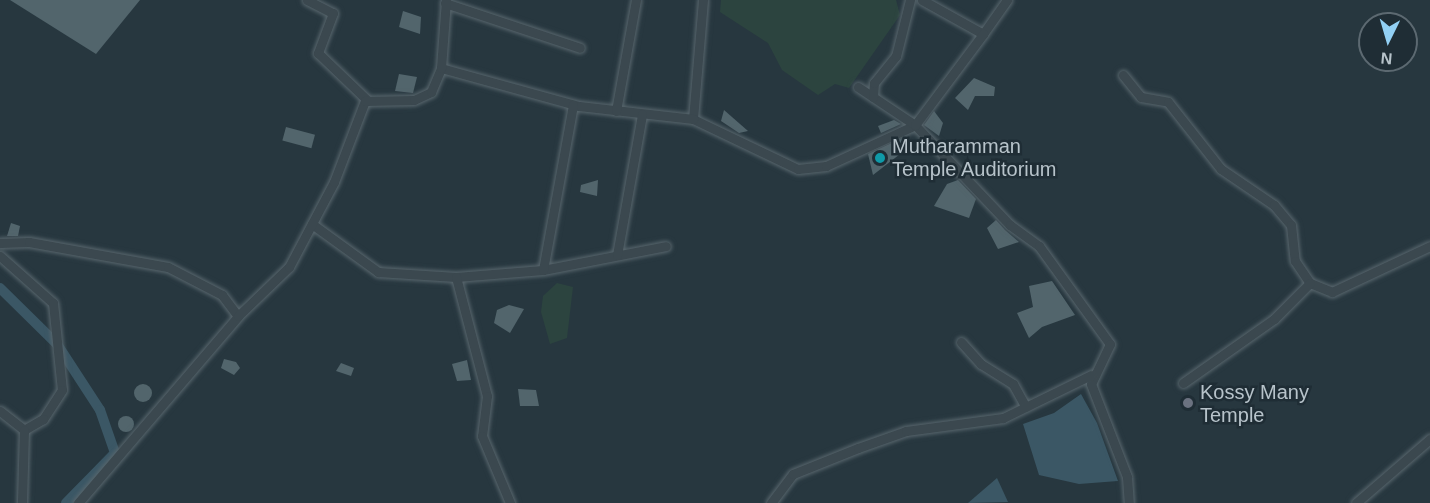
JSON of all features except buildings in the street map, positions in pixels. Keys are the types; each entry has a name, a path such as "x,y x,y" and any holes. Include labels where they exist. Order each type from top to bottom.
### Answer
{"street":[{"path":"307,0 333,13 318,53 368,100 414,100 430,92 441,68 446,2 580,48"},
{"path":"616,111 636,0"},
{"path":"693,119 703,0"},
{"path":"873,97 874,83 896,56 910,0"},
{"path":"922,0 983,34"},
{"path":"441,68 573,105 693,119 798,169 826,166 915,124 1007,0"},
{"path":"1123,75 1141,97 1168,102 1221,169 1274,205 1291,225 1295,261 1310,283 1332,292 1430,246"},
{"path":"771,503 793,474 858,448 906,431 1003,418 1091,375 1102,366 1110,344 1039,246 1010,225 915,124 858,87"},
{"path":"78,503 238,316 289,267 312,224 368,100"},
{"path":"543,270 573,105"},
{"path":"617,255 642,114"},
{"path":"312,224 378,272 456,277 543,270 666,246"},
{"path":"0,243 29,242 168,267 222,295 238,316"},
{"path":"0,256 53,303 62,390 43,419 24,430"},
{"path":"456,277 487,396 482,436 510,503"},
{"path":"1183,382 1275,320 1310,283"},
{"path":"961,342 981,364 1013,384 1026,407"},
{"path":"1091,375 1096,408 1127,477 1129,503"},
{"path":"0,411 24,430"},
{"path":"22,503 24,430"},
{"path":"1360,502 1430,439"}],"green space":[{"path":"721,0 896,0 900,15 849,88 835,84 818,95 782,70 768,43 720,12"},
{"path":"557,283 573,287 567,338 550,344 541,312 543,296"}],"water":[{"path":"1081,394 1097,423 1118,481 1079,484 1039,475 1023,424 1054,413"},
{"path":"997,478 1008,502 968,503"}],"waterway":[{"path":"0,288 57,344 100,410 115,453 66,503"}],"place":[{"name":"Mutharamman Temple Auditorium","path":"880,158"},
{"name":"Kossy Many Temple","path":"1188,403"}]}
